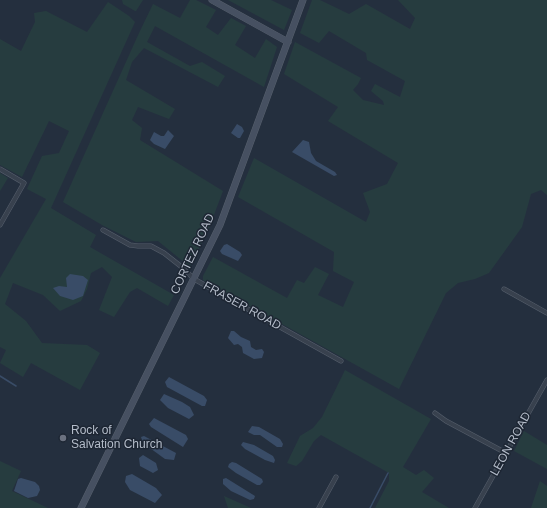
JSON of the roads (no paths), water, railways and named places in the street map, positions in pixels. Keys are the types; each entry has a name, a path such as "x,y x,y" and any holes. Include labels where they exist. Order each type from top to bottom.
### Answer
{"street":[{"path":"212,0 288,42"},
{"name":"CORTEZ ROAD","path":"81,508 220,225 303,0"},
{"path":"0,169 24,183 0,225"},
{"name":"FRASER ROAD","path":"103,230 130,245 151,246 170,258 194,279 341,361"},
{"path":"504,289 547,313"},
{"name":"LEON ROAD","path":"475,508 547,380"},
{"path":"435,413 446,421 506,453"},
{"path":"319,508 336,477"}],"water":[{"path":"237,124 242,127 244,131 240,138 231,133"},
{"path":"168,130 174,136 165,149 154,144 150,140 154,132 164,136"},
{"path":"303,140 309,142 311,153 316,161 335,172 337,175 334,176 292,152"},
{"path":"227,244 240,252 242,255 238,261 222,254 220,251 224,245"},
{"path":"70,274 83,276 88,280 83,296 73,300 60,296 53,288 59,286 67,287 66,278"},
{"path":"231,331 234,331 241,337 250,341 251,347 256,350 262,349 264,352 262,358 254,359 243,353 242,347 238,344 234,345 228,338"},
{"path":"169,377 204,396 207,400 205,406 202,406 167,387 165,382"},
{"path":"164,394 190,407 194,415 189,419 168,408 160,400"},
{"path":"154,418 186,435 188,439 183,447 151,427 149,424"},
{"path":"252,426 259,427 280,439 283,444 282,447 277,447 260,435 254,435 248,432"},
{"path":"144,436 176,453 174,460 165,459 143,443 141,437"},
{"path":"243,442 254,445 273,456 275,460 274,463 265,460 245,449 241,445"},
{"path":"143,455 156,463 158,470 153,473 140,466 139,458"},
{"path":"232,462 262,479 263,482 260,485 257,485 236,473 228,467"},
{"path":"132,474 156,488 162,495 155,503 130,490 125,482 126,476"},
{"path":"21,478 35,482 39,486 40,490 37,496 28,498 14,491 18,479"},
{"path":"226,478 255,496 254,499 250,500 231,491 223,484 223,479"}],"waterway":[{"path":"0,376 16,386"},
{"path":"370,508 388,473"}],"place":[{"name":"Rock of Salvation Church","path":"63,438"}]}
